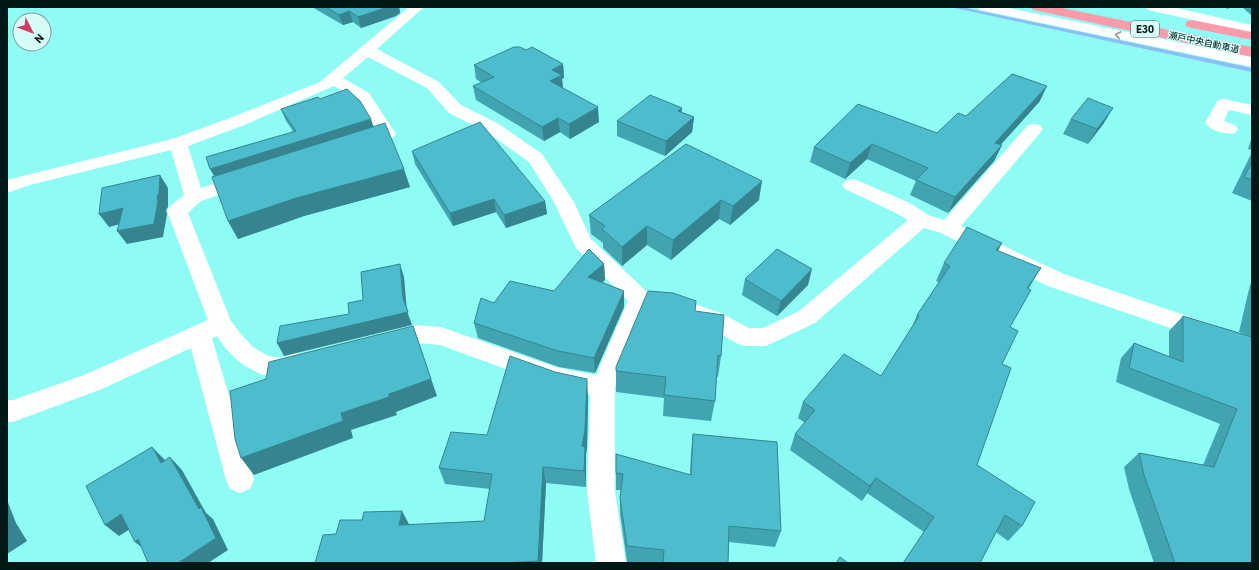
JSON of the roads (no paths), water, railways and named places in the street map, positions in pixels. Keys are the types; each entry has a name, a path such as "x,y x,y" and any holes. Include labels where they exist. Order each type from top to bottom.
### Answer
{"highway":[{"name":"瀬戸中央自動車道","path":"1038,7 1252,52"},
{"name":"瀬戸中央自動車道","path":"1139,13 1252,36"}],"street":[{"path":"7,187 24,181 178,143 326,85 418,7"},
{"path":"984,7 1252,62"},
{"path":"1154,7 1252,29"},
{"path":"367,50 433,85 455,109 493,128 536,158 564,202 583,243 640,299 665,302 713,320 746,337 766,337 807,317 921,220"},
{"path":"332,79 363,96 387,134 357,144"},
{"path":"1229,129 1214,123 1224,104 1252,110"},
{"path":"948,228 1034,129"},
{"path":"178,143 194,197"},
{"path":"240,480 210,329 177,210 194,197 261,175"},
{"path":"852,185 903,208 921,220 948,228 1056,280 1252,347"},
{"path":"611,563 601,491 603,387 640,299"},
{"path":"210,329 234,343 254,362 280,368 318,358"},
{"path":"7,411 13,411 93,382 210,329"},
{"path":"364,347 417,334 441,336 558,378 603,387"}],"waterway":[{"path":"953,7 1252,70"}]}
